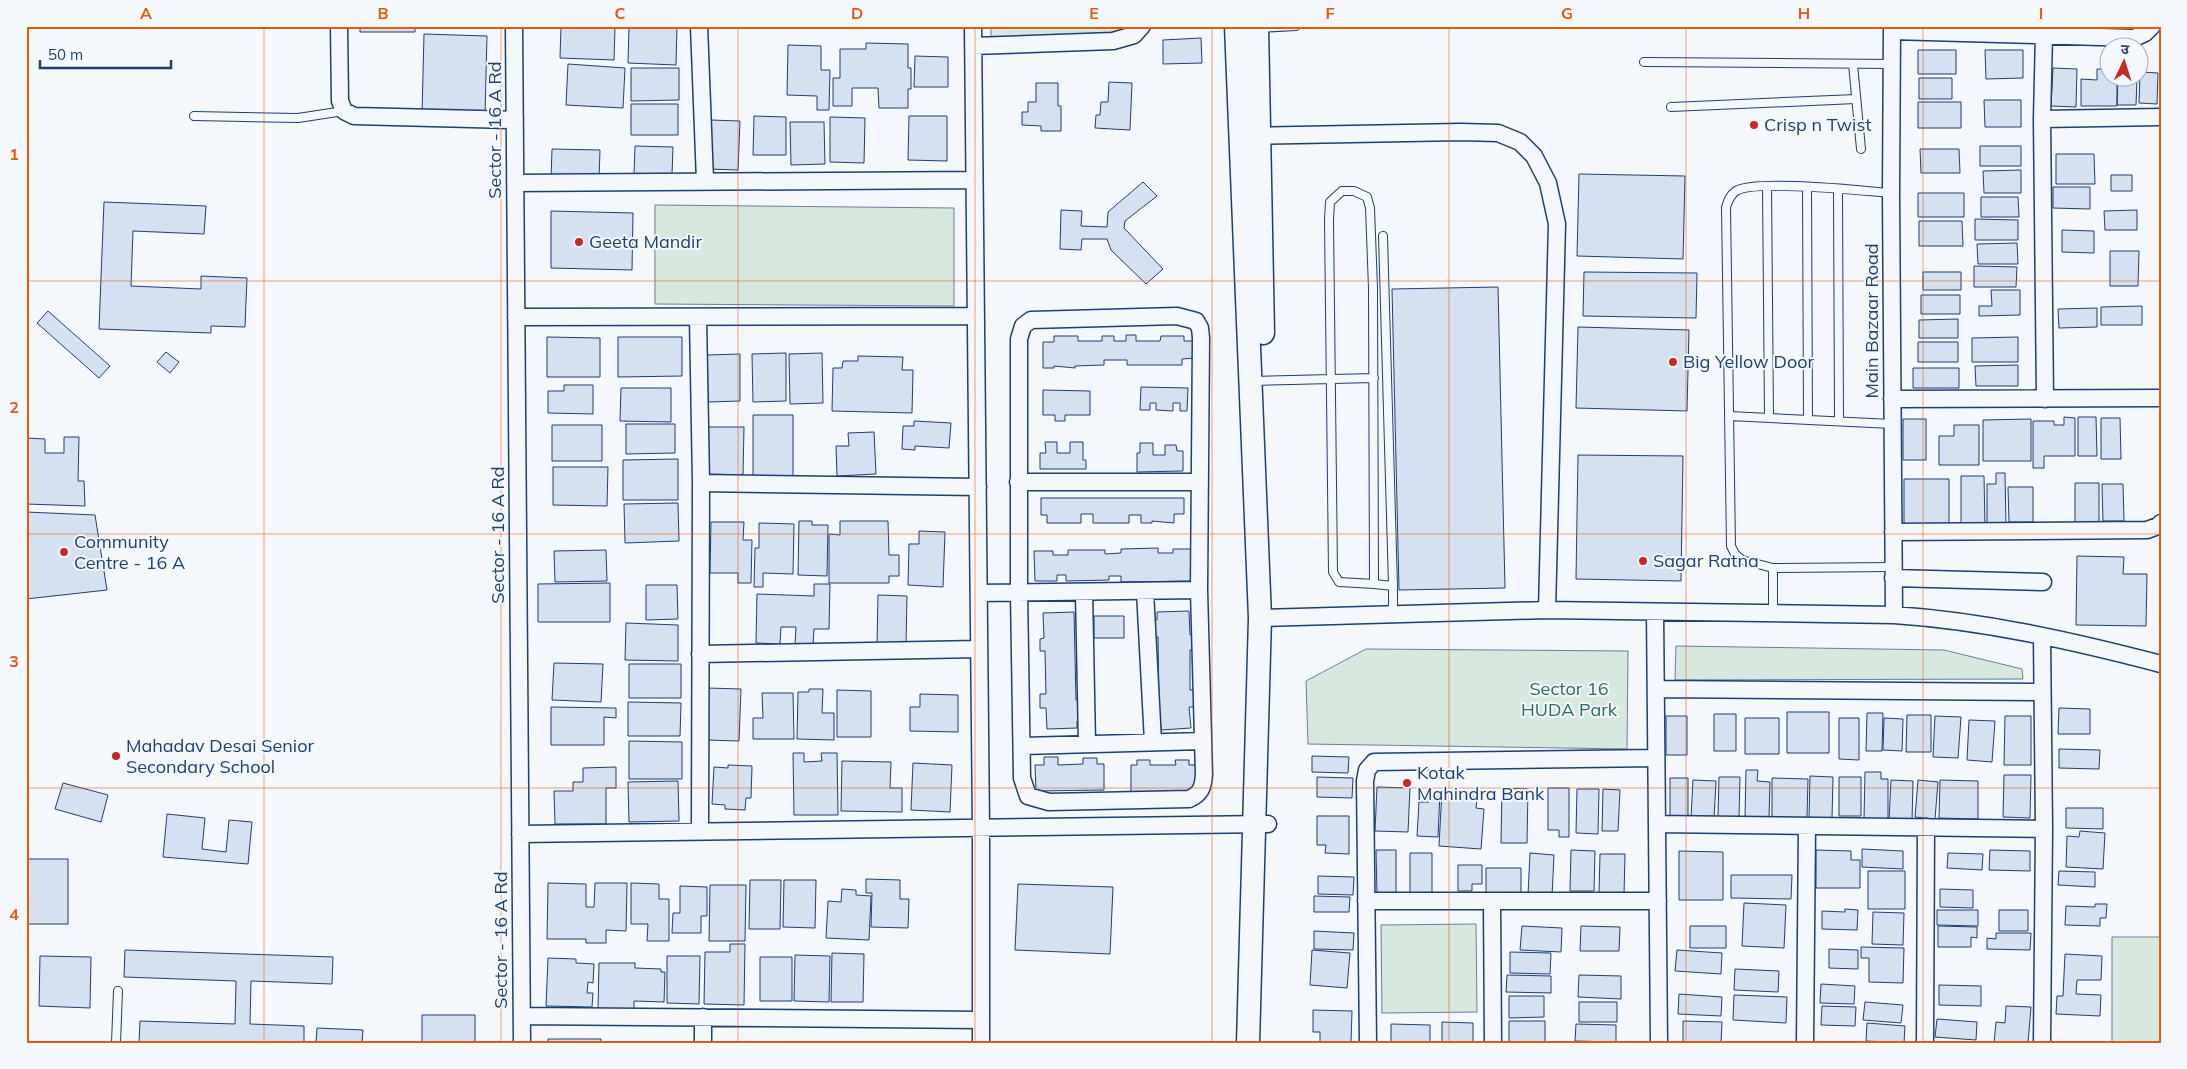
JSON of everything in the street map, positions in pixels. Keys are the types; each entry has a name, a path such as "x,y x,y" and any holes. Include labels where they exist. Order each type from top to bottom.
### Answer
{"street":[{"path":"339,26 340,101 344,111 354,116 374,118 515,120"},
{"name":"Sector - 16 A Rd","path":"514,26 522,1043"},
{"path":"699,26 705,182"},
{"path":"973,26 981,828 981,1043"},
{"path":"973,46 1113,41 1134,35 1142,26"},
{"path":"1892,29 2134,38 2145,33 2152,26"},
{"path":"1247,28 1257,381 1267,618 1261,824 1260,1043"},
{"name":"Main Bazaar Road","path":"1892,29 1891,193 1894,615"},
{"path":"2044,34 2042,119 2045,399"},
{"path":"2042,119 2161,117"},
{"path":"1250,136 1498,133 1520,142 1534,156 1548,183 1557,224 1547,610"},
{"path":"515,183 974,180"},
{"path":"516,317 976,316"},
{"path":"1177,316 1196,321 1200,328 1199,590 1204,775 1203,786 1198,795 1189,799 1049,802 1028,796 1024,789 1022,778 1018,482 1018,351 1023,326 1031,320 1177,316"},
{"path":"698,317 701,483 700,831"},
{"path":"1892,399 2161,398"},
{"path":"1018,482 1200,482"},
{"path":"701,483 978,486"},
{"path":"1893,532 2147,530 2161,523"},
{"path":"1893,572 2043,582"},
{"path":"979,593 1199,590"},
{"path":"1145,591 1153,742"},
{"path":"1084,592 1086,744"},
{"path":"1267,618 1547,610 1894,615 1947,619 2042,636 2161,664"},
{"path":"1655,612 1659,1043"},
{"path":"2042,636 2041,692 2044,829 2042,1043"},
{"path":"700,654 979,649"},
{"path":"1656,689 2041,692"},
{"path":"1023,746 1203,741"},
{"path":"1368,1043 1365,781 1367,770 1374,762 1656,758"},
{"path":"520,834 1261,824"},
{"path":"1248,1043 1261,824"},
{"path":"1657,824 2044,829"},
{"path":"1805,1043 1807,826"},
{"path":"1925,1043 1926,828"},
{"path":"1366,901 1658,901"},
{"path":"1492,902 1493,1043"},
{"path":"522,1016 981,1020"},
{"path":"703,1017 703,1043"}],"lane":[{"path":"1247,28 1296,26"},
{"path":"1644,62 1891,64"},
{"path":"1853,64 1861,149"},
{"path":"1671,107 1856,99"},
{"path":"194,116 298,118 344,111"},
{"path":"1767,186 1769,417"},
{"path":"1891,193 1807,187 1746,187 1736,191 1728,199 1726,207 1731,546 1735,554 1742,560 1773,568 1893,572"},
{"path":"1807,187 1808,419"},
{"path":"1838,189 1839,421"},
{"path":"1374,584 1374,378 1370,208 1366,197 1354,191 1342,191 1330,202 1329,220 1333,572 1339,582 1393,586"},
{"path":"1383,236 1393,614"},
{"path":"1257,381 1374,378"},
{"path":"1728,416 1892,424"},
{"path":"1773,568 1773,614"},
{"path":"116,1043 118,991"}],"green space":[{"path":"991,26 1130,26 1131,41 991,44"},
{"path":"655,205 954,208 954,306 655,304"},
{"path":"1676,646 1944,650 2022,669 2023,679 1675,680"},
{"name":"Sector 16 HUDA Park","path":"1366,649 1628,651 1627,749 1308,744 1306,681"},
{"path":"1476,924 1477,1012 1382,1013 1381,925"},
{"path":"2112,937 2161,937 2161,1043 2112,1043"}],"building":[{"path":"360,26 415,26 415,32 360,32"},
{"path":"561,26 615,27 614,60 560,58"},
{"path":"629,26 677,26 676,65 628,63"},
{"path":"2051,26 2112,26 2112,36 2051,35"},
{"path":"424,34 487,36 485,115 422,114"},
{"path":"1201,38 1202,63 1163,64 1163,40"},
{"path":"866,43 908,44 908,68 911,68 911,89 908,89 908,108 879,108 878,88 852,88 852,106 833,106 833,78 840,78 840,49 866,49"},
{"path":"788,45 821,46 821,70 830,70 829,110 817,110 817,96 787,95"},
{"path":"1918,50 1956,50 1956,74 1918,74"},
{"path":"1985,50 2023,50 2023,78 1986,79"},
{"path":"915,56 948,57 948,87 914,87"},
{"path":"568,64 625,68 623,108 566,105"},
{"path":"631,68 679,68 679,100 631,101"},
{"path":"2053,68 2077,69 2076,107 2051,106"},
{"path":"2097,69 2100,69 2100,88 2117,88 2117,106 2081,106 2081,79 2097,80"},
{"path":"2150,73 2158,73 2157,104 2139,103 2139,88 2150,88"},
{"path":"1919,78 1952,78 1952,99 1919,99"},
{"path":"1109,82 1132,83 1130,130 1095,128 1096,115 1100,115 1101,102 1108,102"},
{"path":"1036,83 1058,83 1058,106 1061,106 1061,131 1041,131 1041,126 1022,125 1022,112 1028,112 1028,102 1036,102"},
{"path":"2118,88 2137,88 2136,105 2117,105"},
{"path":"1984,100 2021,100 2021,127 1985,127"},
{"path":"1918,102 1961,102 1961,128 1918,128"},
{"path":"631,104 678,104 678,135 631,135"},
{"path":"754,116 786,117 786,155 753,155"},
{"path":"909,116 947,116 947,161 908,160"},
{"path":"830,117 865,118 864,163 830,162"},
{"path":"710,120 740,121 738,170 708,169"},
{"path":"790,122 824,122 825,164 791,165"},
{"path":"635,146 673,147 672,174 634,174"},
{"path":"1980,146 2021,146 2021,166 1980,166"},
{"path":"552,149 600,150 599,180 551,179"},
{"path":"1920,149 1959,149 1960,173 1921,173"},
{"path":"2056,154 2094,154 2095,184 2056,184"},
{"path":"2021,170 2021,193 1984,193 1983,171"},
{"path":"1579,174 1685,176 1683,259 1577,256"},
{"path":"2111,175 2132,175 2132,191 2111,191"},
{"path":"1143,182 1157,196 1125,221 1124,228 1163,269 1146,284 1111,250 1107,239 1082,239 1081,250 1060,249 1061,210 1082,211 1081,226 1107,227 1108,212"},
{"path":"2053,187 2090,187 2090,209 2053,208"},
{"path":"1918,193 1964,193 1964,217 1918,217"},
{"path":"1981,197 2018,197 2019,217 1981,217"},
{"path":"104,202 206,206 204,234 133,231 131,286 201,289 201,276 247,278 245,327 211,326 211,333 99,329"},
{"path":"2137,210 2137,230 2105,230 2104,211"},
{"path":"551,211 633,213 632,270 551,268"},
{"path":"1975,219 2018,220 2018,240 1975,240"},
{"path":"1919,221 1962,221 1963,246 1919,246"},
{"path":"2062,230 2094,231 2094,253 2062,252"},
{"path":"2017,243 2018,264 1978,264 1977,244"},
{"path":"2110,251 2139,251 2138,286 2110,286"},
{"path":"1974,266 2017,267 2016,287 1974,287"},
{"path":"1584,272 1697,273 1696,318 1583,316"},
{"path":"1923,272 1961,272 1961,290 1923,290"},
{"path":"1498,287 1505,588 1399,590 1392,289"},
{"path":"1991,290 2020,290 2020,315 1979,316 1979,306 1992,306"},
{"path":"1921,295 1960,295 1960,314 1921,314"},
{"path":"2142,306 2142,325 2101,325 2101,307"},
{"path":"2097,308 2097,327 2059,328 2058,309"},
{"path":"48,311 110,366 99,378 37,323"},
{"path":"1958,319 1958,338 1919,338 1919,320"},
{"path":"1578,327 1689,330 1687,411 1576,408"},
{"path":"1126,335 1136,335 1136,341 1160,341 1161,336 1184,336 1184,341 1195,341 1195,358 1182,359 1182,365 1127,365 1127,360 1104,360 1104,365 1075,366 1075,368 1054,366 1054,368 1043,368 1043,342 1054,342 1054,336 1078,336 1078,341 1102,341 1102,336 1114,336 1114,341 1126,341"},
{"path":"547,337 600,338 600,377 547,377"},
{"path":"618,337 682,337 682,376 618,377"},
{"path":"2018,337 2018,362 1972,362 1972,338"},
{"path":"1918,342 1958,342 1958,362 1918,362"},
{"path":"166,352 179,362 170,373 157,362"},
{"path":"786,353 786,401 753,402 752,354"},
{"path":"822,353 823,403 790,404 789,354"},
{"path":"740,354 740,401 708,402 707,355"},
{"path":"858,356 903,357 902,370 913,370 912,413 832,411 833,368 842,368 843,361 858,361"},
{"path":"2018,365 2018,386 1976,386 1975,366"},
{"path":"1913,368 1959,368 1959,388 1913,388"},
{"path":"564,385 593,385 593,414 548,413 548,391 564,391"},
{"path":"1141,387 1188,388 1187,411 1180,411 1180,403 1173,403 1173,411 1156,410 1156,403 1150,403 1150,410 1140,410"},
{"path":"621,388 671,388 671,422 620,421"},
{"path":"1043,390 1090,391 1090,415 1065,415 1065,421 1055,421 1055,415 1043,415"},
{"path":"753,415 793,415 793,476 753,476"},
{"path":"2064,417 2075,418 2075,456 2044,456 2044,468 2033,468 2033,421 2054,421 2054,425 2064,425"},
{"path":"2078,417 2096,417 2097,456 2078,456"},
{"path":"2101,418 2120,418 2121,459 2101,459"},
{"path":"1903,419 1926,419 1926,460 1903,460"},
{"path":"2031,419 2031,461 1983,461 1983,420"},
{"path":"914,421 951,423 949,448 915,446 915,450 902,449 903,426 914,426"},
{"path":"626,424 675,424 675,453 626,454"},
{"path":"552,425 602,425 602,461 552,461"},
{"path":"1954,425 1979,425 1979,465 1939,465 1939,436 1954,436"},
{"path":"708,427 744,427 743,475 708,474"},
{"path":"874,432 876,474 837,476 836,446 849,446 848,433"},
{"path":"64,437 79,437 78,481 84,481 85,506 26,504 26,438 45,439 45,453 64,453"},
{"path":"1045,442 1057,442 1057,453 1070,453 1070,442 1083,442 1083,460 1086,460 1086,469 1040,469 1040,453 1046,453"},
{"path":"1140,443 1153,443 1153,455 1165,455 1165,445 1176,445 1177,451 1183,451 1183,471 1137,472 1137,453 1140,453"},
{"path":"1578,455 1683,456 1681,581 1576,579"},
{"path":"678,459 678,500 623,500 623,460"},
{"path":"553,467 608,467 607,506 553,505"},
{"path":"1996,473 2005,473 2006,526 1987,526 1987,484 1996,484"},
{"path":"1961,476 1984,476 1985,527 1961,527"},
{"path":"1904,479 1949,479 1949,526 1904,526"},
{"path":"2075,483 2099,483 2099,522 2075,522"},
{"path":"2102,484 2123,484 2124,521 2103,521"},
{"path":"2008,487 2033,487 2033,522 2009,522"},
{"path":"1041,498 1184,498 1184,514 1174,514 1174,523 1152,521 1152,523 1141,523 1141,515 1129,515 1129,523 1093,523 1093,514 1081,514 1081,523 1047,523 1047,515 1041,515"},
{"path":"678,503 679,541 625,543 624,504"},
{"name":"Community Centre - 16 A","path":"26,512 95,515 107,590 26,599"},
{"path":"799,521 812,521 812,525 828,525 827,576 798,575"},
{"path":"840,521 888,521 889,555 899,555 899,576 889,576 889,583 829,583 829,534 840,535"},
{"path":"711,522 744,522 743,540 752,540 751,583 738,583 738,573 710,573"},
{"path":"759,523 794,524 793,574 763,573 763,587 754,587 755,548 759,548"},
{"path":"919,531 945,532 943,587 908,585 909,544 919,544"},
{"path":"1158,548 1158,553 1173,553 1173,549 1192,549 1193,581 1121,582 1121,576 1109,576 1109,580 1066,581 1066,575 1057,575 1057,581 1035,581 1034,551 1053,551 1053,555 1068,555 1068,550 1105,550 1105,554 1121,553 1121,549"},
{"path":"606,550 607,581 555,582 554,551"},
{"path":"2077,556 2124,557 2123,574 2147,574 2146,626 2076,625"},
{"path":"610,583 610,622 538,622 538,584"},
{"path":"814,584 830,584 829,629 814,629 813,645 795,645 796,627 781,627 780,644 756,643 757,594 814,596"},
{"path":"646,585 677,585 678,619 646,620"},
{"path":"878,595 907,596 906,645 877,644"},
{"path":"1189,611 1190,635 1194,634 1194,650 1190,650 1190,690 1195,690 1195,707 1189,707 1191,728 1161,730 1161,725 1154,725 1154,703 1159,703 1158,637 1153,637 1153,620 1157,620 1157,612"},
{"path":"1074,612 1076,700 1081,700 1082,721 1077,721 1077,728 1047,729 1046,708 1040,708 1040,694 1046,694 1045,651 1040,651 1040,639 1044,638 1043,613"},
{"path":"1094,616 1124,616 1124,638 1094,638"},
{"path":"626,623 678,625 678,661 625,660"},
{"path":"554,663 603,664 601,702 552,700"},
{"path":"629,664 681,664 681,698 629,698"},
{"path":"708,688 741,689 739,741 706,740"},
{"path":"809,689 823,689 822,713 834,713 834,740 797,739 798,692 809,692"},
{"path":"837,690 871,691 871,737 837,737"},
{"path":"762,693 793,693 794,739 753,739 753,718 763,718"},
{"path":"920,694 958,695 958,732 910,731 910,707 920,707"},
{"path":"628,702 681,703 680,736 628,736"},
{"path":"551,707 616,708 616,718 604,717 604,745 551,745"},
{"path":"2059,708 2090,709 2090,734 2058,734"},
{"path":"1787,712 1829,712 1829,753 1787,753"},
{"path":"1867,713 1883,713 1882,751 1866,751"},
{"path":"1714,714 1736,714 1736,751 1714,751"},
{"path":"1907,715 1931,715 1931,752 1906,752"},
{"path":"1666,716 1687,716 1687,755 1666,755"},
{"path":"1935,716 1961,717 1958,758 1933,757"},
{"path":"2005,716 2031,716 2031,765 2004,765"},
{"path":"1745,718 1779,718 1779,754 1745,754"},
{"path":"1839,718 1859,718 1859,760 1839,759"},
{"path":"1884,718 1903,719 1902,751 1883,750"},
{"path":"1969,720 1995,721 1992,762 1967,760"},
{"path":"629,741 682,742 682,779 629,779"},
{"path":"2059,749 2100,750 2099,769 2059,768"},
{"path":"793,753 804,753 804,762 822,761 821,753 837,753 838,815 794,815"},
{"path":"1312,756 1349,757 1348,773 1312,772"},
{"path":"1044,757 1058,757 1058,765 1083,764 1083,758 1097,758 1097,764 1104,764 1104,790 1036,791 1035,765 1044,765"},
{"path":"1137,760 1150,760 1150,765 1176,765 1175,760 1189,760 1189,765 1197,765 1197,794 1131,794 1131,765 1137,765"},
{"path":"842,761 891,762 890,788 902,788 902,812 841,811"},
{"path":"913,763 952,765 950,812 911,810"},
{"path":"728,765 752,766 751,798 746,798 745,810 725,809 725,805 712,804 714,767 728,768"},
{"path":"616,767 616,788 606,788 606,824 555,824 554,791 573,791 573,782 583,782 583,768"},
{"path":"1746,770 1758,770 1757,781 1770,782 1769,818 1745,817"},
{"path":"1865,772 1881,772 1881,779 1888,779 1888,820 1864,819"},
{"path":"2004,775 2031,775 2030,818 2003,817"},
{"path":"1810,776 1833,777 1832,819 1809,818"},
{"path":"1317,777 1353,778 1352,798 1317,797"},
{"path":"1719,777 1740,777 1739,817 1718,817"},
{"path":"1839,777 1861,777 1861,816 1839,816"},
{"path":"1670,778 1688,778 1688,817 1670,817"},
{"path":"1772,778 1808,779 1807,818 1772,817"},
{"path":"1693,780 1716,781 1714,819 1691,818"},
{"path":"1891,780 1913,781 1912,822 1889,821"},
{"path":"1918,780 1938,782 1935,819 1915,817"},
{"path":"1940,780 1978,781 1978,819 1939,818"},
{"path":"678,781 679,821 629,822 628,782"},
{"path":"63,783 108,795 101,822 55,809"},
{"path":"1377,787 1410,788 1408,832 1375,831"},
{"path":"1502,788 1528,789 1527,843 1501,843"},
{"path":"1548,788 1569,788 1569,837 1559,837 1559,830 1548,830"},
{"path":"1577,789 1599,789 1598,834 1576,833"},
{"path":"1603,789 1620,790 1618,831 1602,831"},
{"path":"1442,790 1469,792 1469,797 1477,797 1476,808 1484,809 1481,849 1439,846"},
{"path":"1430,792 1440,792 1438,837 1417,836 1419,802 1429,802"},
{"path":"2066,808 2103,808 2103,829 2066,828"},
{"path":"167,814 205,818 202,849 226,852 229,820 252,822 248,864 163,857"},
{"path":"1317,816 1349,816 1349,854 1325,853 1326,845 1317,845"},
{"path":"2080,831 2105,833 2103,869 2066,867 2067,836 2079,837"},
{"path":"1862,849 1903,851 1903,869 1862,867"},
{"path":"1376,850 1396,850 1396,896 1377,896"},
{"path":"1571,850 1595,851 1594,891 1570,891"},
{"path":"1816,850 1851,851 1851,860 1860,860 1860,888 1816,888"},
{"path":"1990,850 2030,851 2030,871 1989,870"},
{"path":"1679,851 1723,852 1723,900 1679,900"},
{"path":"1410,853 1432,853 1432,898 1410,898"},
{"path":"1530,853 1554,855 1552,896 1528,895"},
{"path":"1948,853 1983,854 1982,870 1947,868"},
{"path":"1600,854 1625,854 1624,895 1599,894"},
{"path":"26,859 68,859 68,924 26,924"},
{"path":"1458,865 1482,865 1482,884 1472,884 1472,891 1458,891"},
{"path":"1486,868 1521,868 1521,894 1486,894"},
{"path":"1868,871 1905,871 1905,909 1868,909"},
{"path":"2059,871 2095,872 2095,887 2058,885"},
{"path":"1731,875 1792,875 1791,899 1731,898"},
{"path":"1318,876 1354,877 1353,895 1318,894"},
{"path":"866,879 900,880 900,899 909,899 908,928 871,927 872,893 866,893"},
{"path":"750,880 781,880 780,929 749,929"},
{"path":"784,880 816,880 815,928 783,927"},
{"path":"548,883 586,884 586,907 594,907 595,883 627,883 626,931 606,930 606,943 586,943 586,939 547,939"},
{"path":"631,883 659,884 659,899 669,899 669,941 647,941 648,924 631,924"},
{"path":"1018,884 1113,887 1110,954 1015,950"},
{"path":"710,885 746,885 745,941 709,941"},
{"path":"680,886 707,887 707,916 701,916 701,933 672,933 673,913 680,913"},
{"path":"842,889 856,890 856,895 871,896 869,940 826,938 828,901 841,902"},
{"path":"1940,889 1973,890 1973,908 1940,907"},
{"path":"1314,896 1350,897 1349,912 1314,912"},
{"path":"1744,903 1786,905 1784,948 1742,946"},
{"path":"2095,904 2107,904 2106,918 2100,918 2100,926 2065,925 2066,906 2095,907"},
{"path":"1845,909 1858,910 1857,930 1822,929 1822,911 1845,912"},
{"path":"1937,910 1978,910 1978,926 1937,925"},
{"path":"1999,910 2028,910 2028,931 1999,931"},
{"path":"1873,912 1904,913 1903,945 1872,944"},
{"path":"1522,926 1562,928 1561,952 1520,950"},
{"path":"1581,926 1620,927 1619,951 1580,951"},
{"path":"1690,926 1726,926 1726,948 1690,948"},
{"path":"1938,926 1977,927 1977,938 1971,937 1971,947 1938,947"},
{"path":"1314,931 1354,933 1353,950 1314,949"},
{"path":"1996,933 2031,933 2030,950 1987,949 1987,938 1996,939"},
{"path":"730,944 745,944 744,1005 704,1004 705,952 730,952"},
{"path":"1861,947 1904,948 1903,983 1869,982 1869,958 1861,958"},
{"path":"1829,949 1858,950 1858,969 1829,968"},
{"path":"125,950 333,957 332,984 251,981 250,1024 304,1026 304,1043 139,1043 140,1021 235,1024 236,981 124,977"},
{"path":"1312,950 1350,953 1347,988 1310,985"},
{"path":"1677,950 1722,953 1721,974 1675,971"},
{"path":"1510,952 1551,953 1550,974 1510,973"},
{"path":"832,953 864,954 863,1002 831,1002"},
{"path":"2065,954 2102,956 2101,980 2077,980 2076,994 2101,995 2100,1016 2056,1014 2057,996 2063,996"},
{"path":"795,955 830,956 829,1002 794,1001"},
{"path":"40,956 91,957 90,1008 39,1006"},
{"path":"667,956 700,956 699,1004 667,1003"},
{"path":"760,957 792,957 792,1001 760,1001"},
{"path":"548,958 576,959 576,963 594,964 593,983 588,982 587,993 593,993 592,1007 546,1006"},
{"path":"599,963 635,963 635,968 661,969 661,972 665,972 664,1002 634,1001 634,1010 598,1009"},
{"path":"1735,969 1779,971 1778,992 1734,990"},
{"path":"1507,975 1551,976 1551,993 1506,992"},
{"path":"1579,975 1621,976 1621,999 1578,997"},
{"path":"1821,984 1855,986 1854,1004 1820,1003"},
{"path":"1939,985 1981,986 1981,1006 1939,1005"},
{"path":"1679,994 1722,997 1721,1016 1678,1014"},
{"path":"1734,995 1787,997 1786,1023 1733,1020"},
{"path":"1509,996 1544,996 1544,1017 1509,1018"},
{"path":"1579,1002 1617,1002 1617,1022 1579,1022"},
{"path":"1865,1002 1903,1005 1901,1023 1863,1020"},
{"path":"1822,1006 1856,1007 1855,1026 1821,1025"},
{"path":"2006,1006 2031,1007 2028,1043 1994,1043 1996,1022 2005,1023"},
{"path":"1313,1010 1352,1011 1351,1043 1320,1043 1320,1032 1313,1032"},
{"path":"422,1015 475,1015 475,1043 422,1043"},
{"path":"1937,1019 1977,1022 1976,1040 1935,1037"},
{"path":"1509,1021 1545,1021 1545,1043 1509,1043"},
{"path":"1683,1021 1722,1022 1721,1043 1683,1043"},
{"path":"1442,1022 1473,1023 1473,1043 1442,1043"},
{"path":"1867,1023 1905,1026 1904,1043 1866,1041"},
{"path":"1391,1024 1430,1025 1430,1043 1391,1043"},
{"path":"1576,1024 1616,1025 1616,1042 1575,1041"},
{"path":"317,1028 363,1030 362,1043 316,1043"},
{"path":"548,1039 601,1039 601,1043 548,1043"}],"place":[{"name":"Crisp n Twist","path":"1754,125"},
{"name":"Geeta Mandir","path":"579,242"},
{"name":"Big Yellow Door","path":"1673,362"},
{"name":"Community Centre - 16 A","path":"64,552"},
{"name":"Sagar Ratna","path":"1643,561"},
{"name":"Mahadav Desai Senior Secondary School","path":"116,756"},
{"name":"Kotak Mahindra Bank","path":"1407,783"}]}
